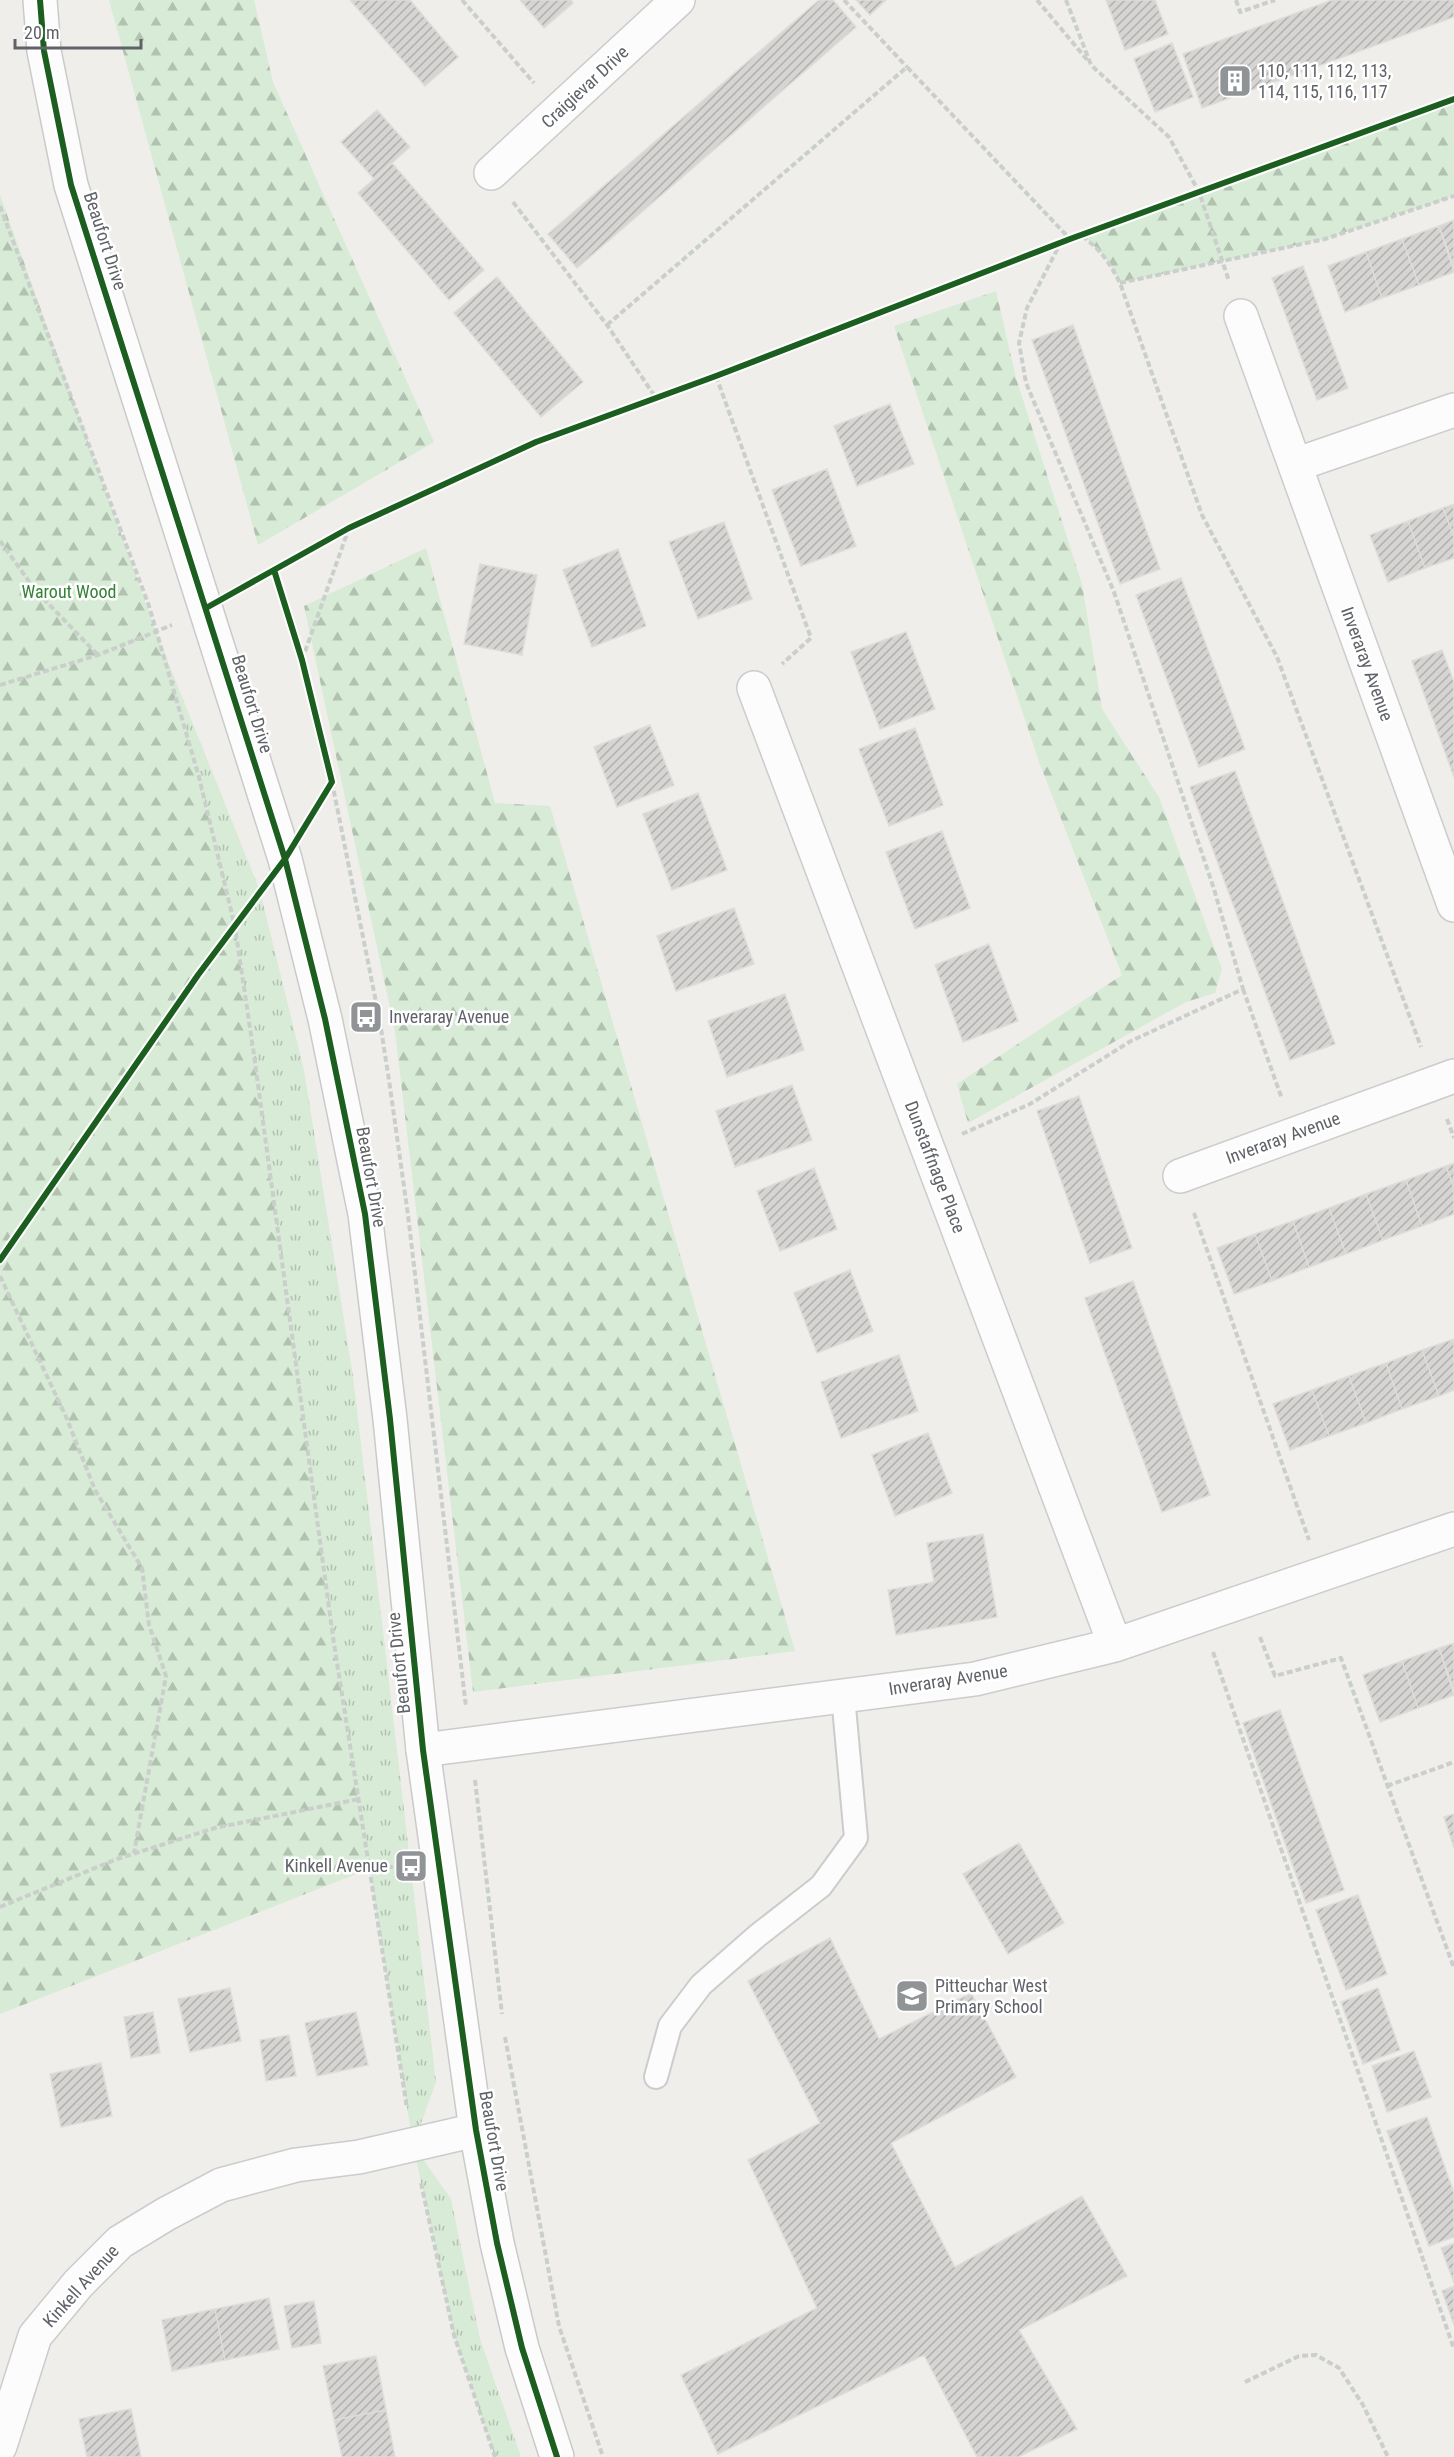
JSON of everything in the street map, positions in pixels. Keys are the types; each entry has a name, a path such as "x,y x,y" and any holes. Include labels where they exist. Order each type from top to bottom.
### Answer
{"street":[{"name":"Beaufort Drive","path":"40,0 44,51 71,185 285,859 325,1019 365,1214 390,1419 423,1750 476,2130 497,2243 522,2348 557,2457"},
{"name":"Craigievar Drive","path":"491,173 678,0"},
{"name":"Inveraray Avenue","path":"1241,316 1294,465 1446,859 1454,905"},
{"path":"1294,465 1454,410"},
{"name":"Dunstaffnage Place","path":"754,688 1115,1645"},
{"name":"Inveraray Avenue","path":"1180,1176 1444,1080"},
{"name":"Inveraray Avenue","path":"423,1750 975,1679 1115,1645 1454,1529"},
{"name":"Kinkell Avenue","path":"0,2445 35,2336 78,2284 120,2242 221,2185 296,2165 359,2157 476,2130"}],"lane":[{"path":"656,2077 670,2026 701,1985 757,1936 821,1886 856,1838 843,1696"}],"path":[{"path":"462,0 558,111"},
{"path":"844,0 1070,239"},
{"path":"1037,0 1091,65 1169,137 1199,192 1241,316"},
{"path":"1066,0 1091,65"},
{"path":"1236,0 1240,12 1275,0"},
{"path":"607,325 907,67"},
{"path":"491,173 607,325 657,398"},
{"path":"1188,196 1210,188"},
{"path":"1120,283 1325,239 1454,196"},
{"path":"0,206 149,606 199,777 235,927 333,1637 413,2145 454,2335 495,2457"},
{"path":"1049,248 1092,232"},
{"path":"1082,236 1097,247 1120,283 1202,515 1277,657 1444,1080 1454,1138"},
{"path":"1060,244 1027,308 1019,343 1026,383 1114,592 1214,889 1243,989 1295,1134"},
{"path":"706,380 728,372"},
{"path":"716,376 811,638 754,688"},
{"path":"646,402 666,394"},
{"path":"340,533 360,523"},
{"path":"302,660 349,528"},
{"path":"0,541 36,591 98,655"},
{"path":"278,582 274,570 284,565"},
{"path":"0,686 98,655 156,632 206,608"},
{"path":"299,649 305,671"},
{"path":"329,771 380,1022 408,1215 502,2019"},
{"path":"326,792 332,782"},
{"path":"228,937 241,918"},
{"path":"928,1149 1030,1104 1131,1041 1243,989"},
{"path":"1180,1176 1321,1574"},
{"path":"0,1275 67,1419 95,1490 142,1568 149,1625 166,1676 134,1853"},
{"path":"1246,1600 1275,1676 1341,1658 1454,1968"},
{"path":"1200,1616 1454,2349"},
{"path":"1388,1786 1454,1762"},
{"path":"0,1907 134,1853 215,1828 358,1799"},
{"path":"369,1869 411,1866"},
{"path":"504,2030 559,2326 603,2457"},
{"path":"1245,2382 1299,2356 1316,2355 1339,2368 1363,2405 1388,2457"}],"green space":[{"path":"109,0 254,0 273,82 434,442 258,545"},
{"path":"1454,99 1454,196 1325,239 1120,283 1104,257 1082,236"},
{"name":"Warout Wood","path":"0,195 156,632 199,777 235,927 333,1637 369,1869 0,2014"},
{"path":"996,291 1016,378 1082,584 1102,709 1159,797 1222,969 1215,993 1186,1002 968,1123 957,1084 1122,975 1039,762 894,326"},
{"path":"426,548 495,803 550,806 795,1651 473,1692 395,1031 304,606"},
{"path":"156,632 260,891 304,1070 353,1376 436,2082 413,2145 333,1637 235,927 199,777"},
{"path":"413,2145 451,2199 480,2339 521,2457 495,2457 454,2335"}],"building":[{"path":"350,0 410,0 458,57 425,86"},
{"path":"520,0 571,0 573,3 544,28"},
{"path":"819,0 833,0 856,27 577,268 548,234"},
{"path":"856,0 886,0 870,15"},
{"path":"1106,0 1155,0 1168,34 1125,50"},
{"name":"110, 111, 112, 113, 114, 115, 116, 117","path":"1332,0 1454,0 1454,17 1202,108 1183,54"},
{"path":"1172,43 1193,97 1155,112 1134,59"},
{"path":"377,110 410,147 374,179 341,142"},
{"path":"392,163 484,270 449,300 358,193"},
{"path":"1454,220 1454,267 1439,226"},
{"path":"1439,226 1454,272 1419,285 1402,239"},
{"path":"1402,239 1419,285 1382,298 1366,252"},
{"path":"1366,252 1382,298 1345,312 1328,266"},
{"path":"1303,266 1348,388 1317,400 1272,278"},
{"path":"497,277 583,382 541,417 454,313"},
{"path":"1073,325 1160,569 1120,584 1032,340"},
{"path":"890,404 914,464 857,486 834,426"},
{"path":"827,469 856,546 801,566 772,490"},
{"path":"1454,504 1454,537 1443,508"},
{"path":"1443,508 1454,537 1454,558 1425,568 1408,521"},
{"path":"1408,521 1425,568 1388,582 1370,535"},
{"path":"724,522 752,599 698,619 669,542"},
{"path":"618,549 646,626 592,647 563,570"},
{"path":"480,564 537,575 522,655 464,644"},
{"path":"1181,578 1245,749 1199,767 1136,595"},
{"path":"906,632 935,709 880,729 851,652"},
{"path":"1442,650 1454,682 1454,777 1412,661"},
{"path":"650,725 674,785 617,807 594,747"},
{"path":"915,728 943,805 889,826 859,749"},
{"path":"1235,771 1335,1044 1290,1060 1190,787"},
{"path":"698,793 727,870 672,890 643,814"},
{"path":"942,831 970,908 915,929 886,852"},
{"path":"734,908 754,964 676,991 657,936"},
{"path":"989,944 1018,1021 963,1042 935,965"},
{"path":"785,994 804,1050 727,1077 708,1021"},
{"path":"792,1085 812,1140 735,1167 716,1111"},
{"path":"1079,1096 1132,1248 1090,1263 1037,1111"},
{"path":"1454,1163 1454,1188 1446,1166"},
{"path":"1446,1166 1454,1188 1454,1214 1422,1226 1406,1180"},
{"path":"814,1168 837,1229 780,1251 757,1191"},
{"path":"1406,1180 1422,1226 1383,1240 1366,1194"},
{"path":"1366,1194 1383,1240 1346,1254 1329,1208"},
{"path":"1329,1208 1346,1254 1309,1267 1293,1221"},
{"path":"1293,1221 1309,1267 1272,1281 1255,1234"},
{"path":"1255,1234 1272,1281 1234,1294 1217,1248"},
{"path":"850,1270 873,1331 817,1353 794,1293"},
{"path":"1133,1281 1210,1495 1162,1512 1085,1298"},
{"path":"1454,1339 1454,1390 1439,1396 1422,1350"},
{"path":"1422,1350 1439,1396 1402,1409 1386,1363"},
{"path":"899,1355 918,1411 841,1438 821,1382"},
{"path":"1386,1363 1402,1409 1366,1423 1349,1376"},
{"path":"1349,1376 1366,1423 1329,1436 1312,1390"},
{"path":"1312,1390 1329,1436 1290,1450 1273,1404"},
{"path":"928,1433 952,1493 895,1516 872,1455"},
{"path":"983,1534 997,1617 896,1635 888,1590 934,1582 927,1543"},
{"path":"1454,1643 1454,1690 1439,1648"},
{"path":"1439,1648 1454,1695 1418,1708 1402,1661"},
{"path":"1402,1661 1418,1708 1380,1722 1363,1675"},
{"path":"1280,1710 1344,1890 1306,1903 1243,1723"},
{"path":"1454,1814 1454,1848 1444,1817"},
{"path":"1019,1843 1064,1923 1008,1954 963,1874"},
{"path":"1358,1895 1387,1974 1346,1990 1316,1910"},
{"path":"830,1938 879,2039 971,1993 1016,2077 891,2143 955,2267 1082,2196 1127,2276 1019,2330 1077,2429 1018,2457 977,2457 924,2355 718,2454 681,2375 817,2308 748,2160 820,2123 748,1981"},
{"path":"230,1988 241,2041 190,2052 178,1999"},
{"path":"1378,1988 1400,2050 1363,2064 1341,2002"},
{"path":"153,2012 160,2053 131,2058 124,2017"},
{"path":"356,2012 368,2065 317,2076 305,2023"},
{"path":"289,2035 296,2076 266,2081 260,2040"},
{"path":"1414,2051 1431,2097 1387,2112 1372,2066"},
{"path":"101,2063 112,2116 61,2127 50,2074"},
{"path":"1427,2117 1454,2193 1454,2237 1429,2246 1387,2131"},
{"path":"1454,2243 1454,2283 1441,2248"},
{"path":"1454,2286 1454,2325 1442,2291"},
{"path":"269,2298 279,2349 225,2360 215,2309"},
{"path":"314,2301 321,2343 292,2348 284,2306"},
{"path":"215,2309 225,2360 172,2371 162,2320"},
{"path":"376,2356 386,2410 334,2420 323,2366"},
{"path":"131,2409 141,2457 87,2457 79,2419"},
{"path":"386,2410 395,2457 342,2457 334,2420"}],"cycle path":[{"path":"40,0 44,51 71,185 285,859 325,1019 365,1214 390,1419 423,1750 476,2130 497,2243 522,2348 557,2457"},
{"path":"206,608 349,528 536,442 716,376 1070,239 1454,99"},
{"path":"0,1260 198,975 285,859 332,782 302,660 274,570"}],"place":[{"name":"110, 111, 112, 113, 114, 115, 116, 117","path":"1235,81"},
{"name":"Inveraray Avenue","path":"366,1017"},
{"name":"Kinkell Avenue","path":"411,1866"},
{"name":"Pitteuchar West Primary School","path":"912,1996"}]}
